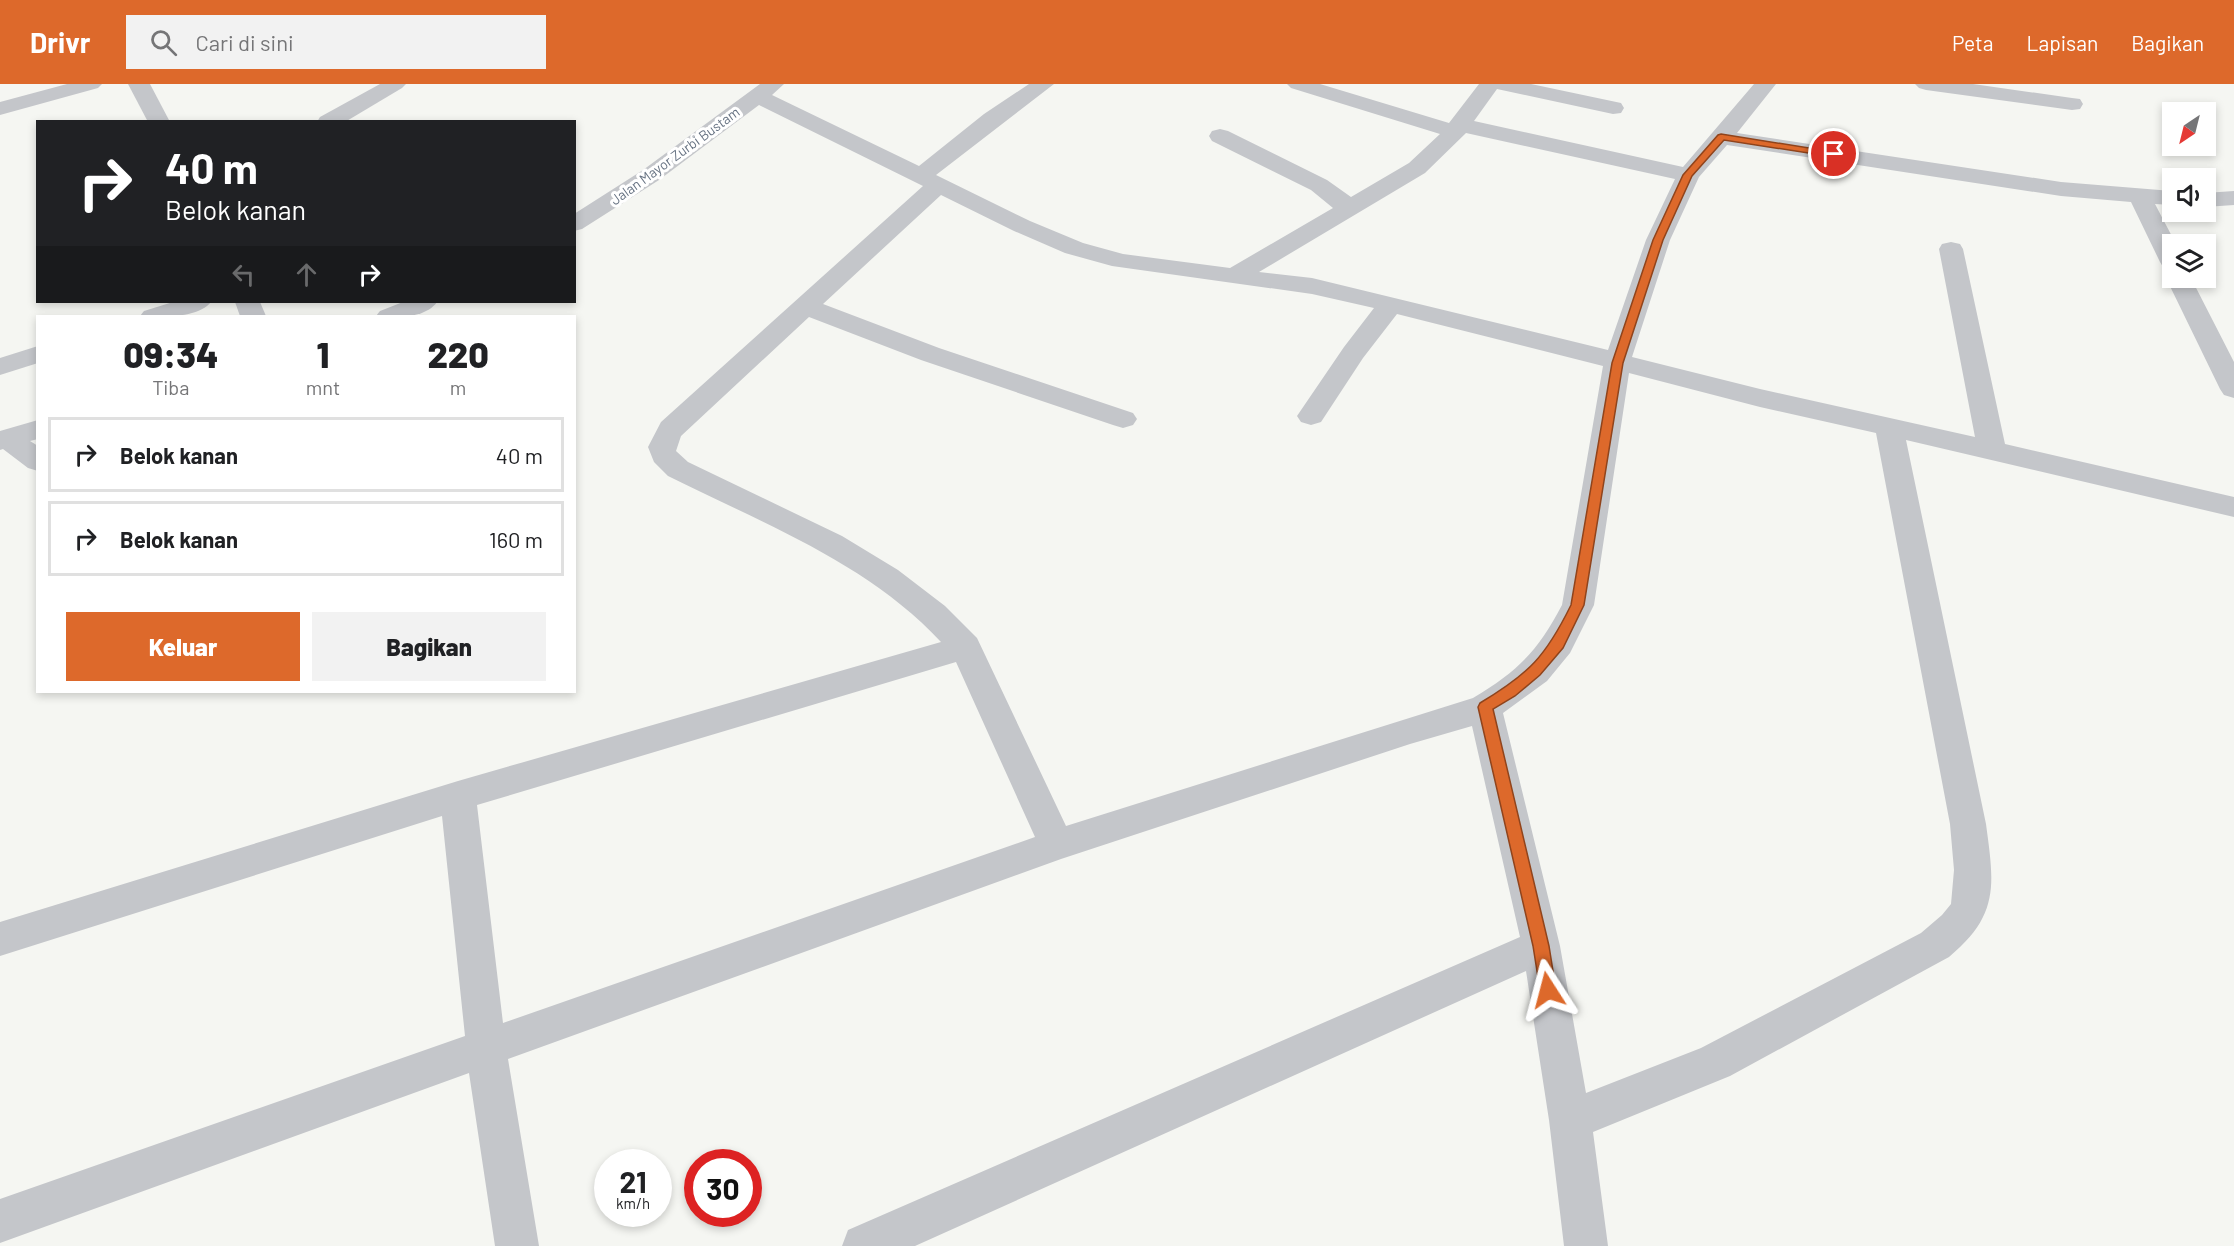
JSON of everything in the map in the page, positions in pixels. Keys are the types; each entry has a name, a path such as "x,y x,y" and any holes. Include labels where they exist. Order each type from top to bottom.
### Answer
{"street":[{"path":"0,109 91,84"},
{"path":"332,120 395,84"},
{"path":"1043,84 992,119 806,307 671,429 663,439 661,449 665,459 678,469 831,544 887,578 934,614 964,647 1057,844"},
{"path":"1298,84 1459,128 1688,175"},
{"path":"1234,276 1417,168 1440,150 1459,128 1490,84"},
{"path":"1502,84 1612,108"},
{"path":"0,1221 1057,844 1485,707 1510,693 1535,672 1558,644 1578,605 1617,363 1658,240 1688,175 1765,84"},
{"path":"1926,84 2072,104"},
{"path":"146,86 158,120"},
{"path":"766,90 930,180 1022,226 1074,248 1121,261 1312,286 1465,322 1617,363 2234,507"},
{"name":"Jalan Mayor Zurbi Bustam","path":"576,223 603,208 675,158 766,90"},
{"path":"1220,136 1319,185 1343,202 1346,210"},
{"path":"1721,137 2061,189 2162,198"},
{"path":"2140,197 2162,242"},
{"path":"2216,199 2234,198"},
{"path":"1950,249 1992,450"},
{"path":"2185,288 2234,389"},
{"path":"156,315 195,303"},
{"path":"392,315 422,303"},
{"path":"1311,416 1353,353 1390,305"},
{"path":"806,307 930,354 1123,419"},
{"path":"0,367 36,355"},
{"path":"1570,1120 1715,1062 1935,945 1952,931 1966,914 1971,896 1972,867 1968,824 1889,428"},
{"path":"4,440 36,430"},
{"path":"4,440 36,460"},
{"path":"0,939 458,796 964,647"},
{"path":"1485,707 1541,946 1570,1120 1586,1246"},
{"path":"458,796 486,1047 517,1246"},
{"path":"864,1246 1541,946"}],"route":[{"path":"1548,990 1541,946 1485,707 1510,693 1535,672 1558,644 1578,605 1617,363 1658,240 1688,175 1721,137 1834,154"}]}
